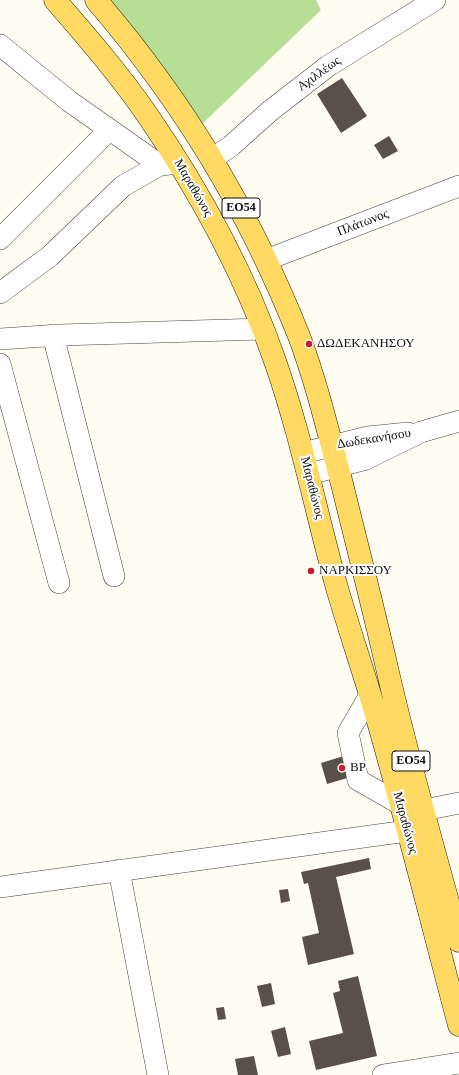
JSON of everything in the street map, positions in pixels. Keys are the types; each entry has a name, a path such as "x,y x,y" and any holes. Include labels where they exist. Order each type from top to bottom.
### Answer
{"main road":[{"name":"Μαραθώνος","path":"55,0 107,61 145,111 170,164 222,239 275,360 309,474 338,590 370,695 459,1025"},
{"name":"Μαραθώνος","path":"96,0 170,93 212,159 238,203 266,260 300,340 338,467 395,702 458,933"}],"street":[{"name":"Αχιλλέως","path":"212,159 231,146 270,112 328,66 435,0"},
{"path":"0,45 69,101 109,130 170,164"},
{"path":"0,239 109,130"},
{"path":"0,293 50,256 123,186 170,164"},
{"name":"Πλάτωνος","path":"266,260 459,186"},
{"path":"0,339 53,335 262,329"},
{"path":"53,335 114,576"},
{"path":"0,364 59,583"},
{"path":"421,432 459,421"},
{"name":"Δωδεκανήσου","path":"303,453 368,437 421,432"},
{"name":"Δωδεκανήσου","path":"309,474 366,459 421,432"},
{"path":"370,695 348,733 358,780 400,804"},
{"path":"424,810 459,803"},
{"path":"0,887 407,831"},
{"path":"120,870 158,1075"},
{"path":"383,1075 459,1063"}],"green space":[{"path":"101,0 316,0 321,10 201,125"}],"building":[{"path":"342,78 367,116 341,133 317,94"},
{"path":"389,136 398,151 383,159 374,145"},
{"name":"BP","path":"357,752 364,773 327,784 321,763"},
{"path":"369,858 371,869 336,877 354,954 308,965 302,937 319,933 308,883 304,884 301,872"},
{"path":"288,889 290,901 281,903 279,890"},
{"path":"358,976 377,1056 316,1070 309,1041 343,1033 333,993 340,991 338,981"},
{"path":"271,983 275,1004 262,1007 257,986"},
{"path":"224,1007 226,1019 218,1020 216,1008"},
{"path":"285,1027 291,1054 278,1057 271,1031"},
{"path":"254,1056 258,1075 238,1075 235,1059"}],"place":[{"name":"ΔΩΔΕΚΑΝΗΣΟΥ","path":"309,344"},
{"name":"ΝΑΡΚΙΣΣΟΥ","path":"311,571"},
{"name":"BP","path":"342,768"}]}
